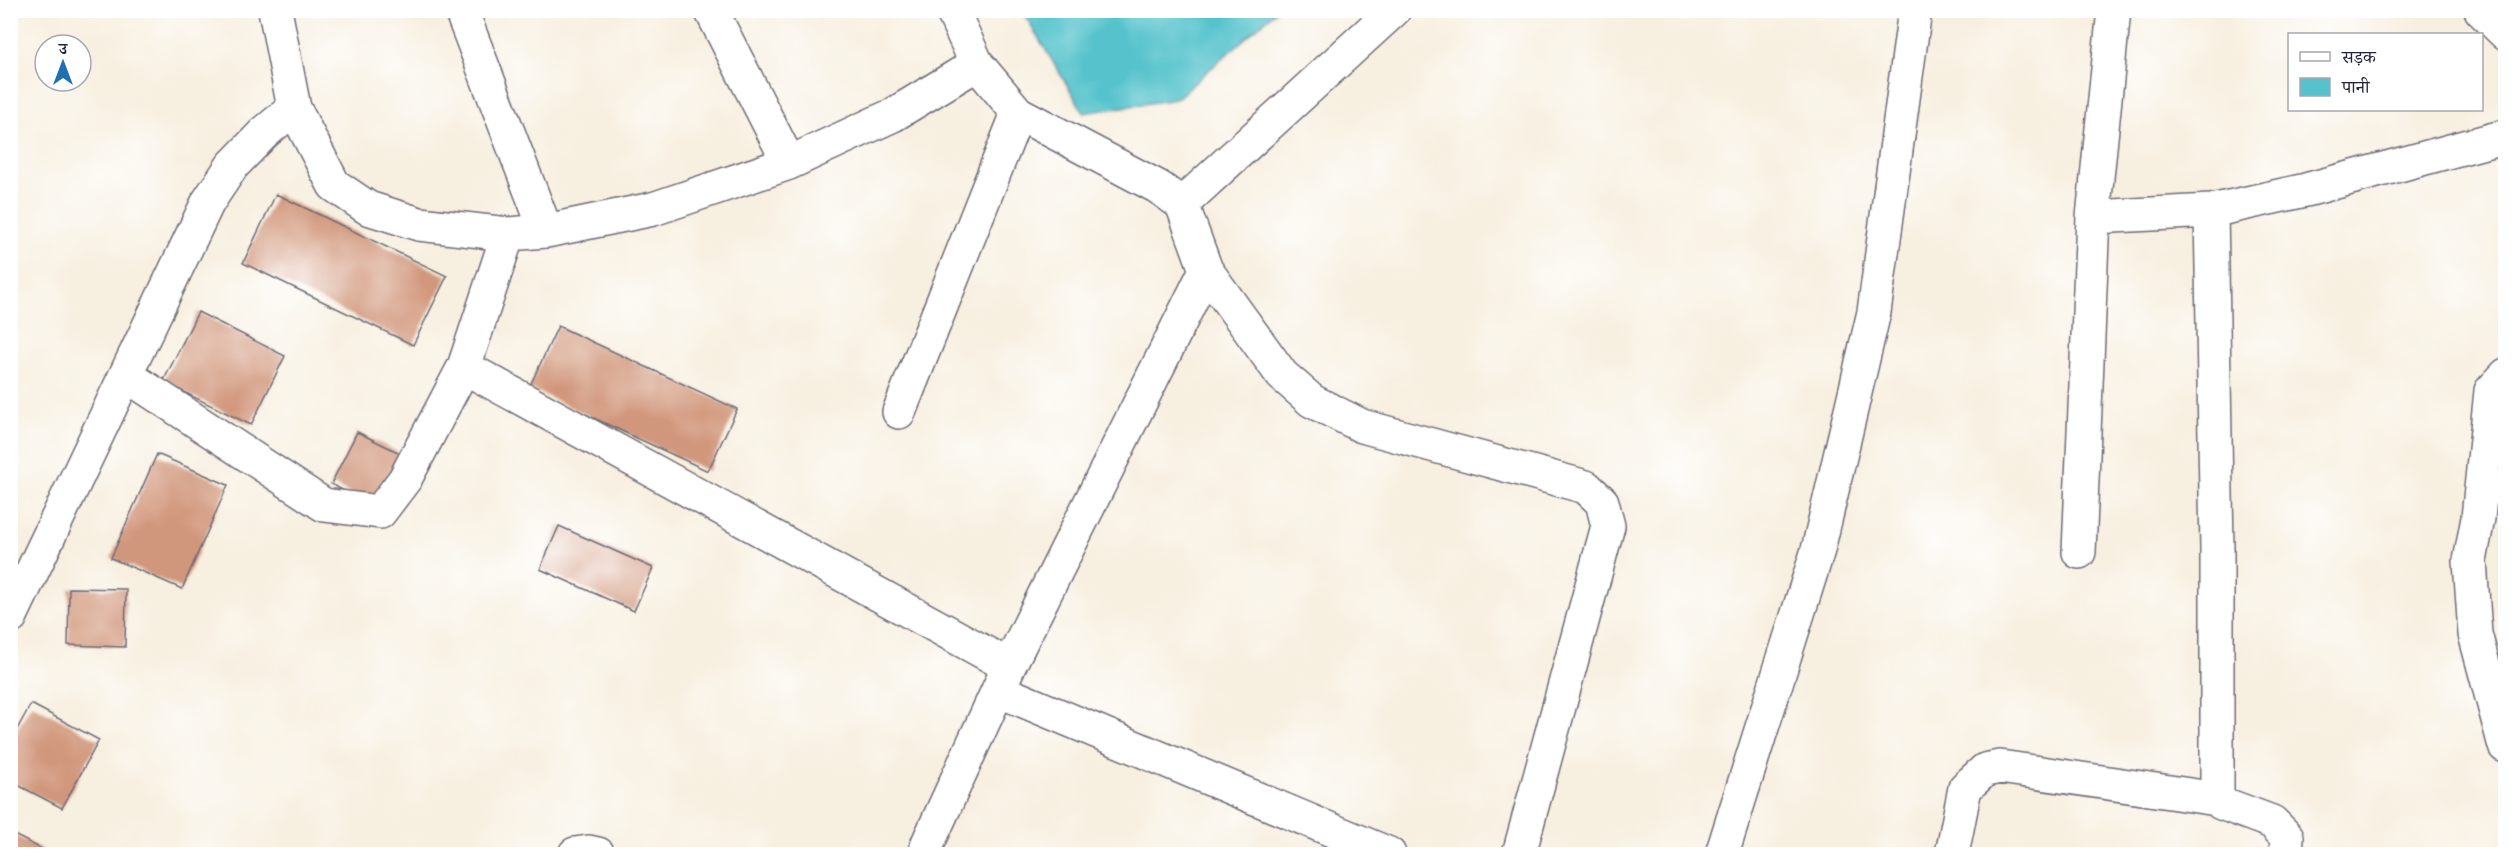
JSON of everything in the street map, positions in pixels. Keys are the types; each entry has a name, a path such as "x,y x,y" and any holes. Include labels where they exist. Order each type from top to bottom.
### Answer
{"street":[{"path":"275,10 294,108 334,185 368,208 419,224 508,234 546,231 653,209 789,163 893,114 977,64"},
{"path":"461,10 546,231"},
{"path":"711,10 789,163"},
{"path":"952,10 977,64 1018,113 1158,187 1182,204 1206,270 1282,375 1312,401 1362,426 1586,487 1602,502 1608,526 1519,855"},
{"path":"1182,204 1394,10"},
{"path":"1722,855 1818,550 1874,312 1915,10"},
{"path":"2079,552 2093,217 2114,10"},
{"path":"2481,10 2505,34"},
{"path":"10,618 208,202 232,166 264,133 294,108"},
{"path":"899,412 1018,113"},
{"path":"2093,217 2211,211 2306,190 2505,136"},
{"path":"2211,211 2217,549 2217,799"},
{"path":"126,375 324,505 380,512 405,479 464,367 508,234"},
{"path":"925,855 1004,678 1206,270"},
{"path":"464,367 1004,678 1389,855"},
{"path":"2505,375 2491,391 2478,518 2470,561 2475,634 2505,746"},
{"path":"1952,855 1965,789 1985,770 2000,767 2217,799 2221,803 2272,822 2287,837 2286,855"},
{"path":"575,855 589,852 598,855"}],"water":[{"path":"1022,11 1276,11 1176,99 1084,113"}],"building":[{"path":"276,194 447,276 413,345 243,263"},
{"path":"198,312 285,356 251,425 163,382"},
{"path":"558,326 737,409 708,471 529,388"},
{"path":"357,432 404,455 377,508 331,484"},
{"path":"157,454 228,485 182,589 111,558"},
{"path":"559,526 653,568 634,611 540,569"},
{"path":"69,588 126,589 125,647 68,645"},
{"path":"31,704 99,740 62,808 10,781 10,742"},
{"path":"10,833 42,849 39,854 10,854"}]}
